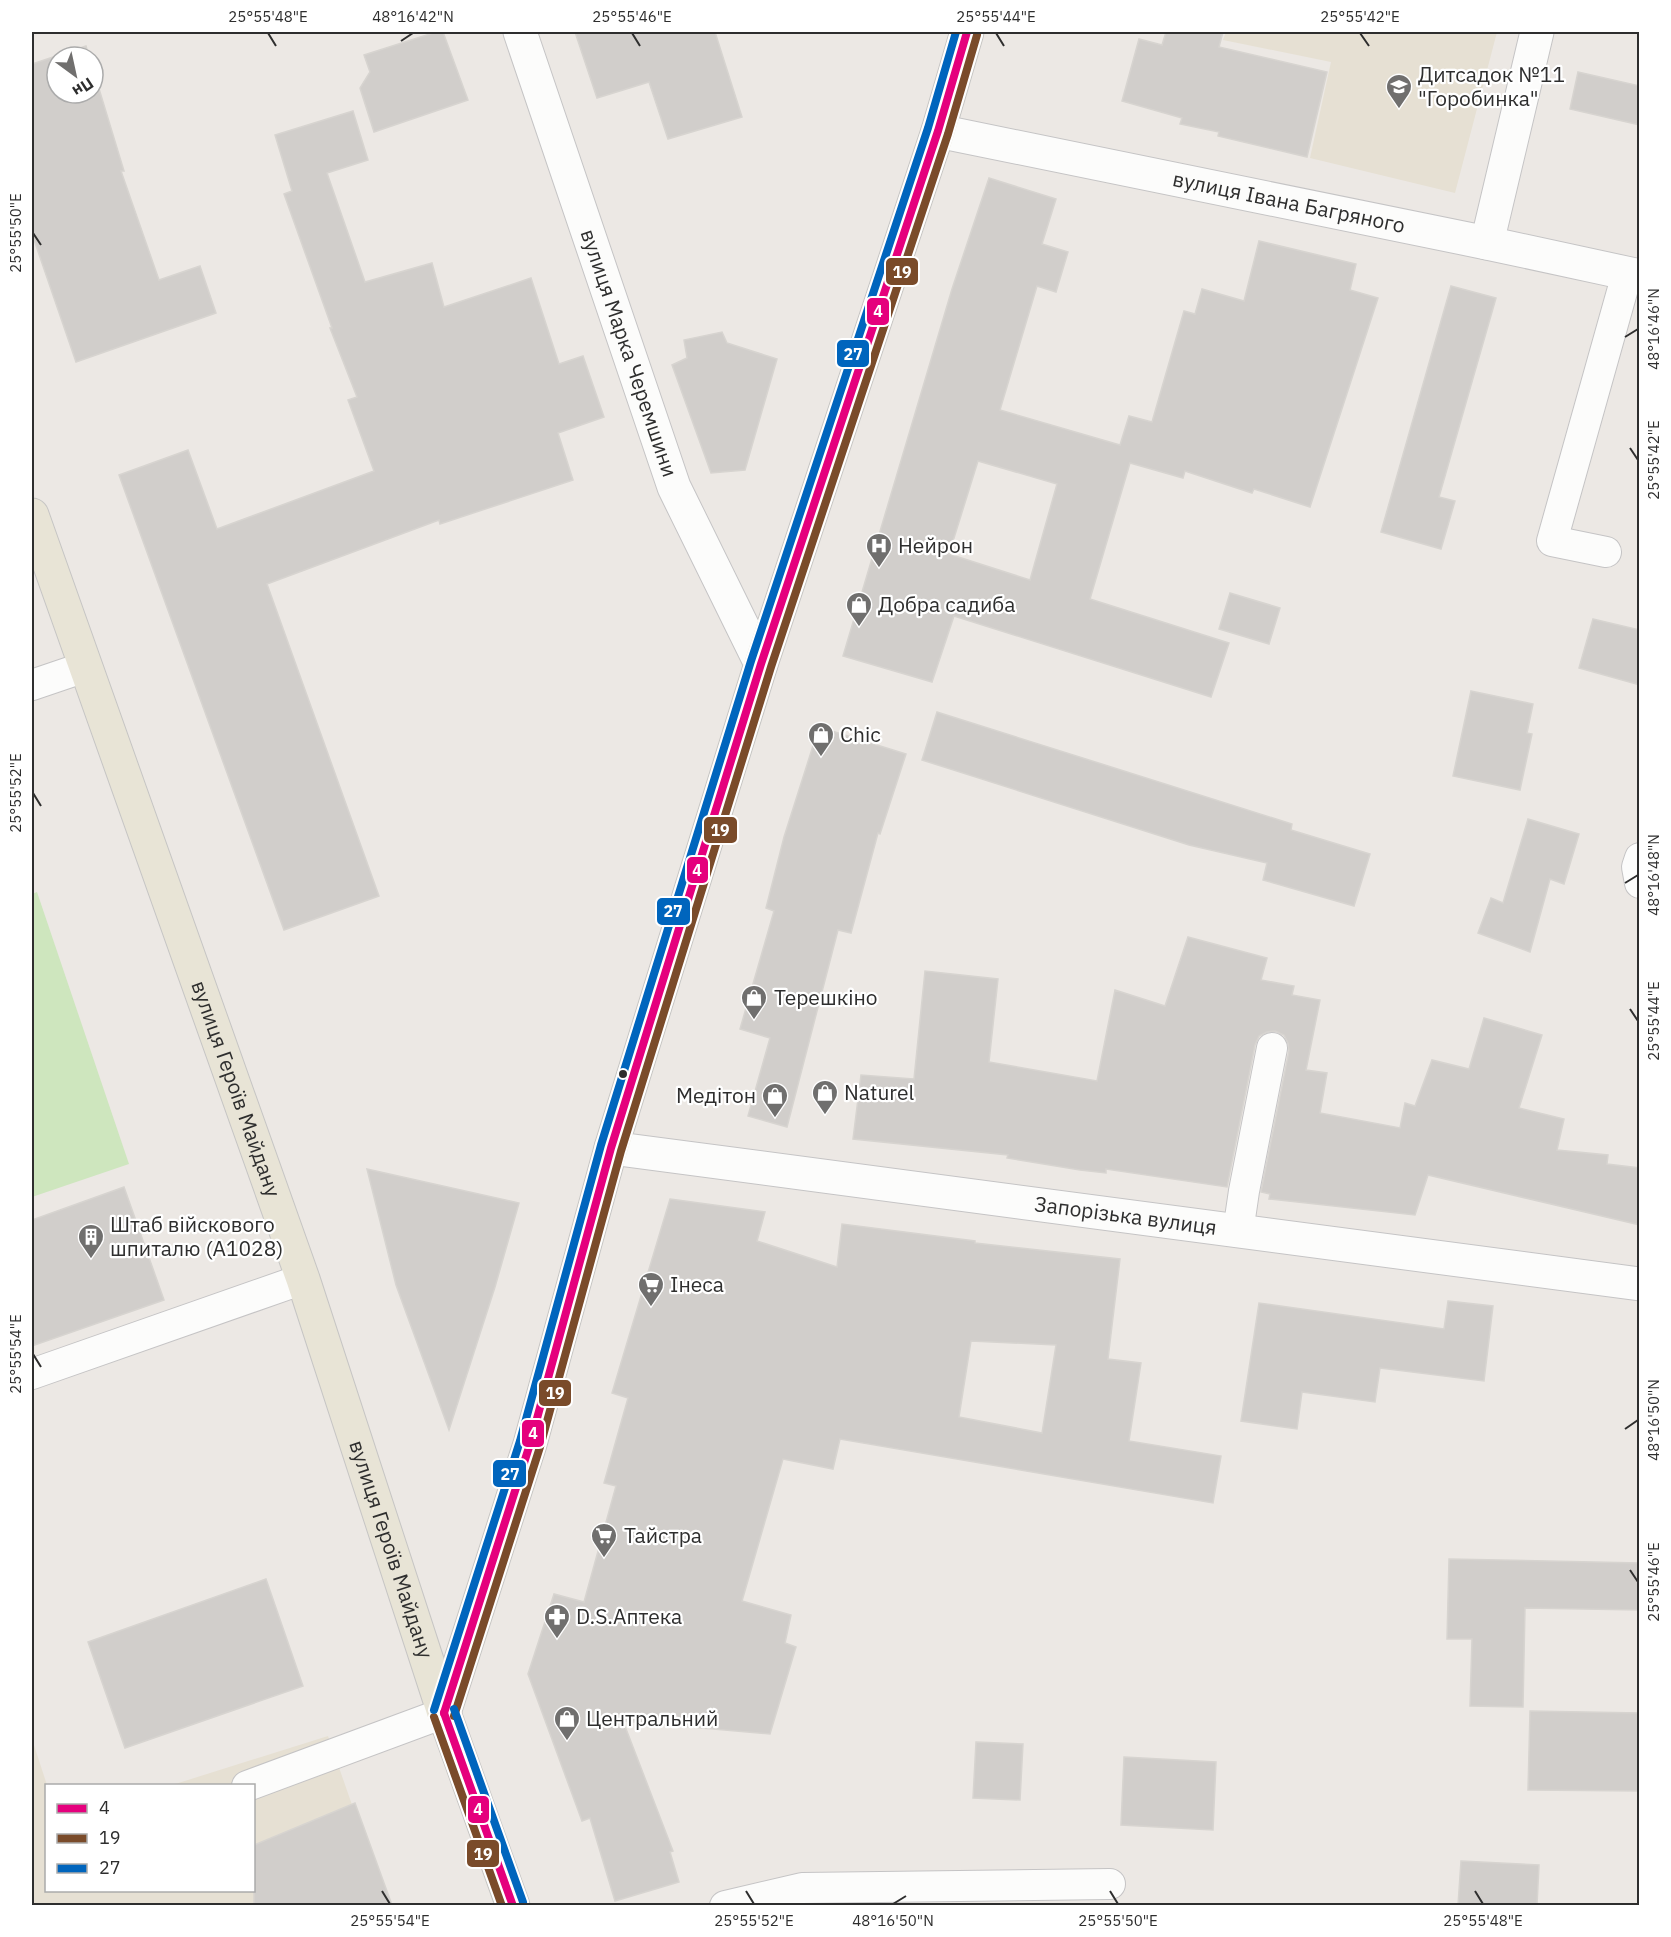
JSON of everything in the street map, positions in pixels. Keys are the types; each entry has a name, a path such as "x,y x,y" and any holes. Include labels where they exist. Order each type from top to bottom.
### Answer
{"main road":[{"path":"444,1713 530,1444 611,1148 761,664 938,131 967,32"},
{"name":"вулиця Героїв Майдану","path":"32,515 303,1279 444,1713 513,1905"}],"street":[{"name":"вулиця Марка Черемшини","path":"520,32 674,487 761,664"},
{"path":"1487,243 1537,32"},
{"name":"вулиця Івана Багряного","path":"938,131 1633,275"},
{"name":"Запорізька вулиця","path":"611,1148 1640,1284"}],"lane":[{"path":"1606,552 1552,541 1633,275"},
{"path":"32,685 85,667"},
{"path":"1640,858 1637,867 1640,883"},
{"path":"1238,1232 1272,1048"},
{"path":"32,1374 303,1279"},
{"path":"250,1784 444,1713"},
{"path":"725,1905 802,1888 1110,1884"}],"shaded area":[{"name":"Дитсадок №11 \"Горобинка\"","path":"1226,32 1497,32 1455,193 1310,158 1331,62 1223,40"},
{"path":"328,1736 387,1905 32,1905 32,1739 47,1784 45,1892 255,1892 255,1784 175,1784"}],"green space":[{"path":"37,892 129,1164 32,1197 32,894"}],"building":[{"path":"436,32 443,32 468,100 374,132 360,88 370,72 364,55"},
{"path":"575,32 715,32 742,117 668,139 649,82 597,98"},
{"path":"1166,32 1223,32 1219,47 1327,72 1307,157 1218,136 1219,132 1180,124 1182,118 1122,101 1139,39 1162,45"},
{"path":"45,60 45,105 104,105 124,171 121,171 159,280 200,266 216,313 76,362 32,234 32,64"},
{"path":"1578,72 1640,86 1640,125 1570,109"},
{"path":"353,111 368,160 327,173 365,282 432,263 444,307 531,278 559,364 583,356 604,417 558,433 573,480 440,524 439,520 267,584 379,896 284,930 119,475 188,450 217,529 374,471 348,400 357,397 330,328 332,328 284,194 292,191 275,135"},
{"path":"989,178 1056,199 1042,244 1068,252 1056,292 1037,286 1000,410 1120,445 1129,416 1152,422 1184,311 1195,314 1202,289 1244,301 1259,241 1356,264 1350,290 1378,298 1310,507 1254,489 1252,493 1185,471 1183,478 1130,463 1090,599 1229,643 1211,697 954,616 932,682 843,656 952,289","holes":["978,461 1057,484 1030,580 949,554"]},
{"path":"1451,286 1496,298 1439,497 1455,501 1441,549 1381,532"},
{"path":"722,332 727,343 777,359 745,470 711,473 672,365 687,358 684,340"},
{"path":"1230,593 1280,608 1269,644 1219,629"},
{"path":"1593,619 1640,630 1640,685 1579,668"},
{"path":"1471,691 1533,704 1527,733 1532,734 1520,790 1453,776"},
{"path":"937,712 1292,824 1291,830 1370,854 1354,906 1263,880 1267,863 1189,845 922,760"},
{"path":"819,727 906,754 880,834 878,833 851,933 838,930 787,1127 748,1116 770,1038 740,1029 774,911 766,908 784,837"},
{"path":"1528,819 1579,834 1564,884 1550,879 1530,952 1478,933 1491,898 1503,903"},
{"path":"1188,937 1267,958 1261,980 1294,986 1292,995 1320,1000 1306,1070 1327,1073 1320,1113 1400,1128 1405,1103 1415,1106 1432,1060 1469,1069 1484,1018 1542,1035 1519,1108 1564,1119 1557,1150 1608,1155 1607,1164 1640,1168 1640,1225 1428,1175 1415,1215 1269,1199 1270,1194 1261,1192 1289,1051 1284,1035 1275,1031 1259,1036 1255,1045 1227,1187 1106,1169 1106,1173 1080,1170 1007,1158 1008,1155 853,1139 861,1075 914,1079 925,971 998,979 989,1062 1097,1081 1115,990 1165,1006"},
{"path":"367,1169 519,1203 495,1287 449,1430 396,1285"},
{"name":"Штаб війскового шпиталю (А1028)","path":"124,1187 164,1300 32,1346 32,1220"},
{"path":"670,1199 765,1212 757,1241 837,1267 842,1224 975,1241 975,1243 1120,1259 1108,1359 1141,1363 1129,1441 1221,1456 1213,1503 840,1439 833,1469 783,1459 742,1601 791,1615 785,1643 796,1647 770,1734 623,1721 673,1851 670,1852 679,1882 615,1901 590,1818 582,1821 528,1674 554,1594 584,1602 616,1486 604,1483 628,1398 612,1393","holes":["971,1341 1056,1345 1042,1433 959,1417"]},
{"path":"1448,1301 1493,1306 1484,1381 1380,1368 1375,1402 1302,1392 1297,1429 1241,1421 1259,1303 1444,1329"},
{"path":"1449,1559 1640,1563 1640,1610 1525,1608 1523,1707 1470,1706 1472,1639 1447,1639"},
{"path":"266,1579 303,1686 125,1748 88,1642"},
{"path":"1530,1711 1640,1713 1640,1791 1528,1790"},
{"path":"976,1742 1023,1744 1020,1800 973,1798"},
{"path":"1124,1757 1216,1762 1213,1830 1121,1825"},
{"path":"355,1803 392,1905 254,1905 255,1845"},
{"path":"1461,1861 1539,1865 1537,1905 1458,1905"}],"transit line":[{"name":"27","path":"434,1710 520,1441 601,1145 751,661 928,128 956,32"},
{"name":"4","path":"444,1713 530,1444 611,1148 761,664 938,131 967,32"},
{"name":"19","path":"454,1716 540,1447 621,1151 771,667 948,134 977,35"},
{"name":"27","path":"454,1709 523,1902"},
{"name":"4","path":"444,1713 513,1906"},
{"name":"19","path":"434,1717 502,1906"}],"place":[{"name":"Дитсадок №11 \"Горобинка\"","path":"1399,110"},
{"name":"Нейрон","path":"879,569"},
{"name":"Добра садиба","path":"859,628"},
{"name":"Chic","path":"821,758"},
{"name":"Терешкіно","path":"754,1021"},
{"name":"Naturel","path":"825,1116"},
{"name":"Медітон","path":"775,1119"},
{"name":"Штаб війскового шпиталю (А1028)","path":"91,1260"},
{"name":"Інеса","path":"651,1308"},
{"name":"Тайстра","path":"604,1559"},
{"name":"D.S.Аптека","path":"557,1640"},
{"name":"Центральний","path":"567,1742"}]}
